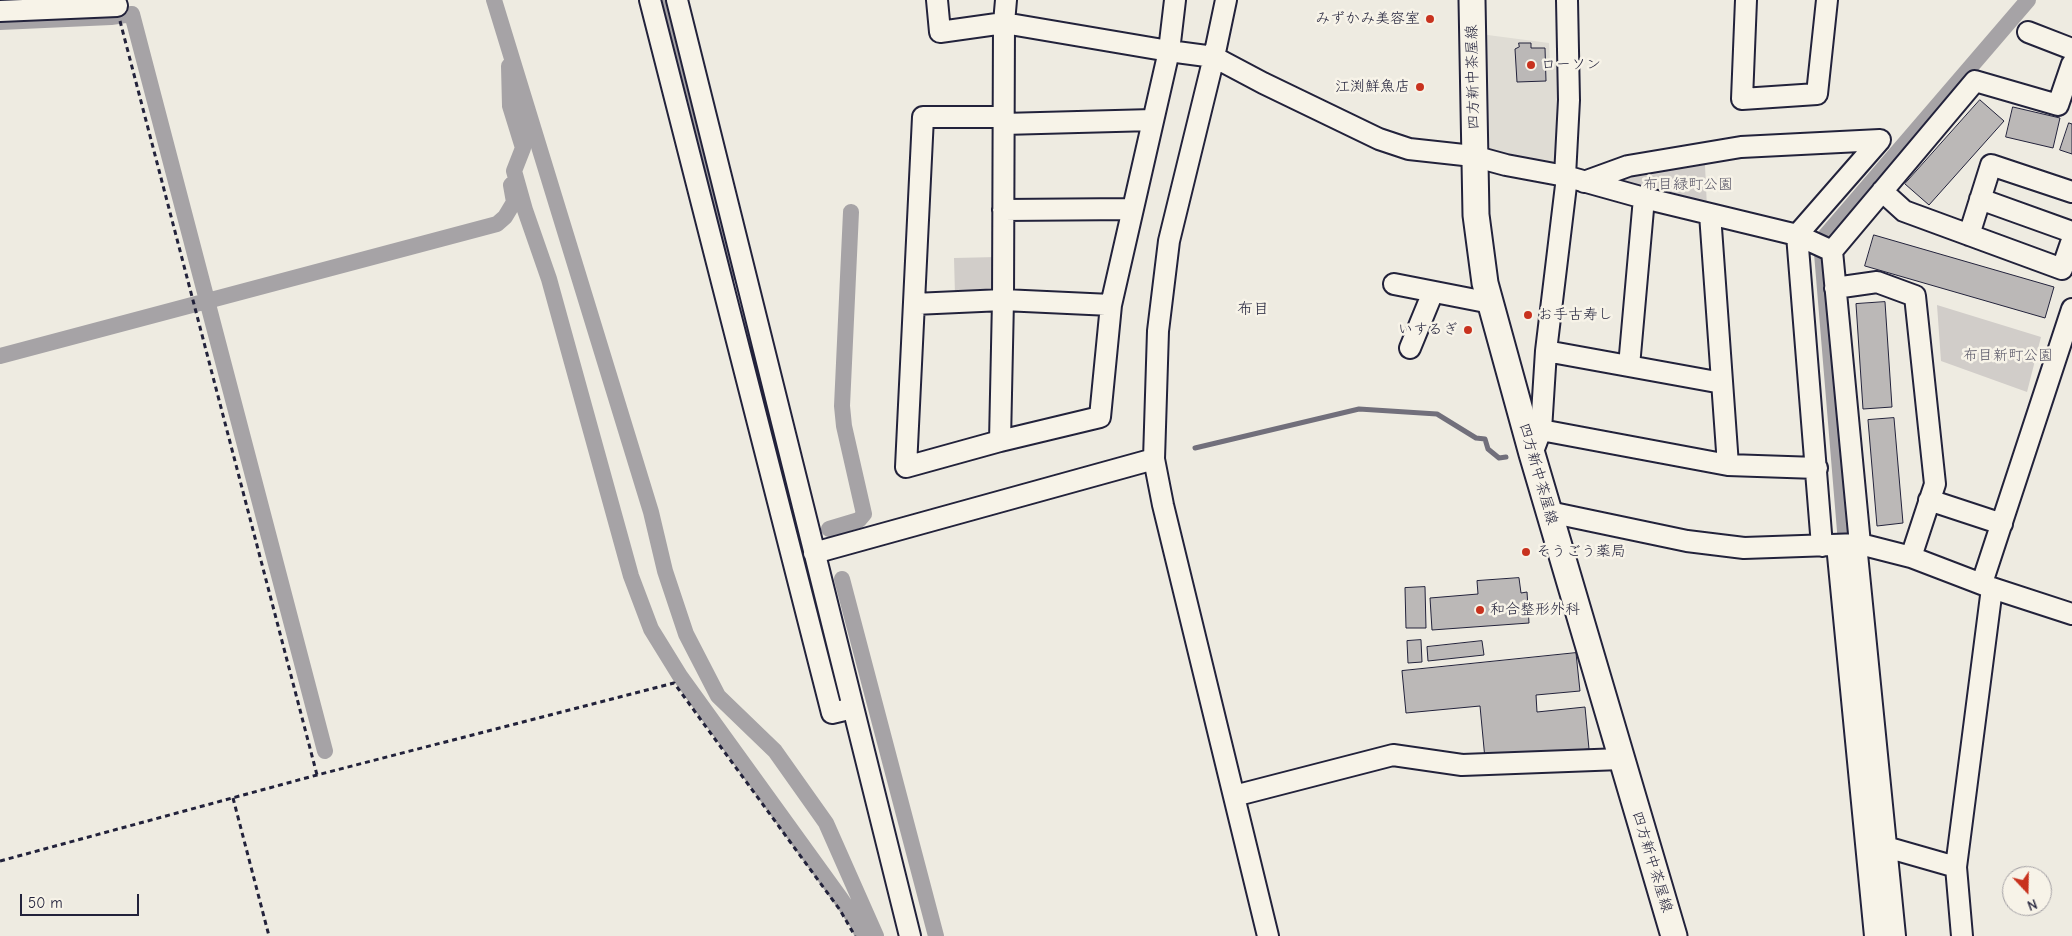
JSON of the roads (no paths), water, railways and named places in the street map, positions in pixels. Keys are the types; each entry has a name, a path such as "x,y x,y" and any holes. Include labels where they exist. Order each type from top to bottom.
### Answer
{"main road":[{"name":"四方新中茶屋線","path":"1472,0 1473,156 1476,215 1485,283 1532,454 1674,936"}],"street":[{"path":"650,0 832,713 853,708"},
{"path":"677,0 910,936"},
{"path":"937,0 940,32 1004,23 1214,57 1379,139 1408,149 1473,156 1506,165 1572,178 1818,244"},
{"path":"1000,441 1003,300 1004,23 1006,0"},
{"path":"1153,120 1003,120 924,117 906,467 1000,441 1100,417 1111,305 1169,51 1175,0"},
{"path":"1226,0 1169,241 1158,331 1154,459 1165,515 1268,936"},
{"path":"1532,454 1542,430 1546,351 1572,178 1567,0"},
{"path":"1746,0 1742,99 1817,94 1827,0"},
{"path":"0,11 116,3"},
{"path":"2028,32 2072,49"},
{"path":"1818,244 1882,191 1975,81 2058,105 2072,64"},
{"path":"1572,178 1628,166 1741,147 1880,140 1818,244 1817,468 1845,545 1886,847 1895,936"},
{"path":"1969,235 1991,165 2072,192"},
{"path":"1882,191 1904,211 2062,269 2072,240"},
{"path":"1629,366 1644,198"},
{"path":"1980,199 2072,232"},
{"path":"1003,210 1132,209"},
{"path":"1710,214 1728,465"},
{"path":"1818,244 1835,288 1845,545 1875,936"},
{"path":"1835,288 1877,282 1915,296 1934,484 1911,557"},
{"path":"1394,284 1491,303"},
{"path":"1410,348 1433,292"},
{"path":"914,304 1003,300 1111,305"},
{"path":"1962,936 1956,867 1987,586 2002,524 2072,309"},
{"path":"1546,351 1722,383"},
{"path":"1542,430 1728,465 1817,468"},
{"path":"814,553 1154,459"},
{"path":"1929,500 2002,524"},
{"path":"1549,512 1687,541 1744,548 1845,545 1911,557 1987,586 2072,614"},
{"path":"1234,796 1393,755 1462,765 1621,759"},
{"path":"1886,847 1956,867"}],"waterway":[{"path":"494,0 651,512 665,571 686,634 718,696 775,751 826,823 876,936"},
{"path":"661,0 730,274"},
{"path":"1847,555 1821,241 2028,0"},
{"path":"0,22 111,17 132,14 325,751"},
{"path":"509,66 510,106 523,148 514,171 525,210 549,279 631,576 651,629 680,676 841,899 858,924 863,936"},
{"path":"0,356 497,224 505,217 514,202 511,185"},
{"path":"829,529 859,520 864,514 844,426 842,406 851,212"},
{"path":"1195,448 1359,409 1437,414 1476,438 1485,439 1488,449 1499,458 1506,457"},
{"path":"842,579 936,936"}],"place":[{"name":"みずかみ美容室","path":"1430,19"},
{"name":"ローソン","path":"1531,65"},
{"name":"江渕鮮魚店","path":"1420,87"},
{"name":"お手古寿し","path":"1528,315"},
{"name":"いするぎ","path":"1468,330"},
{"name":"そうごう薬局","path":"1526,552"},
{"name":"和合整形外科","path":"1480,610"}],"district":[{"name":"布目","path":"1253,309"}],"park label":[{"name":"布目緑町公園","path":"1688,185"},
{"name":"布目新町公園","path":"2008,356"}]}
